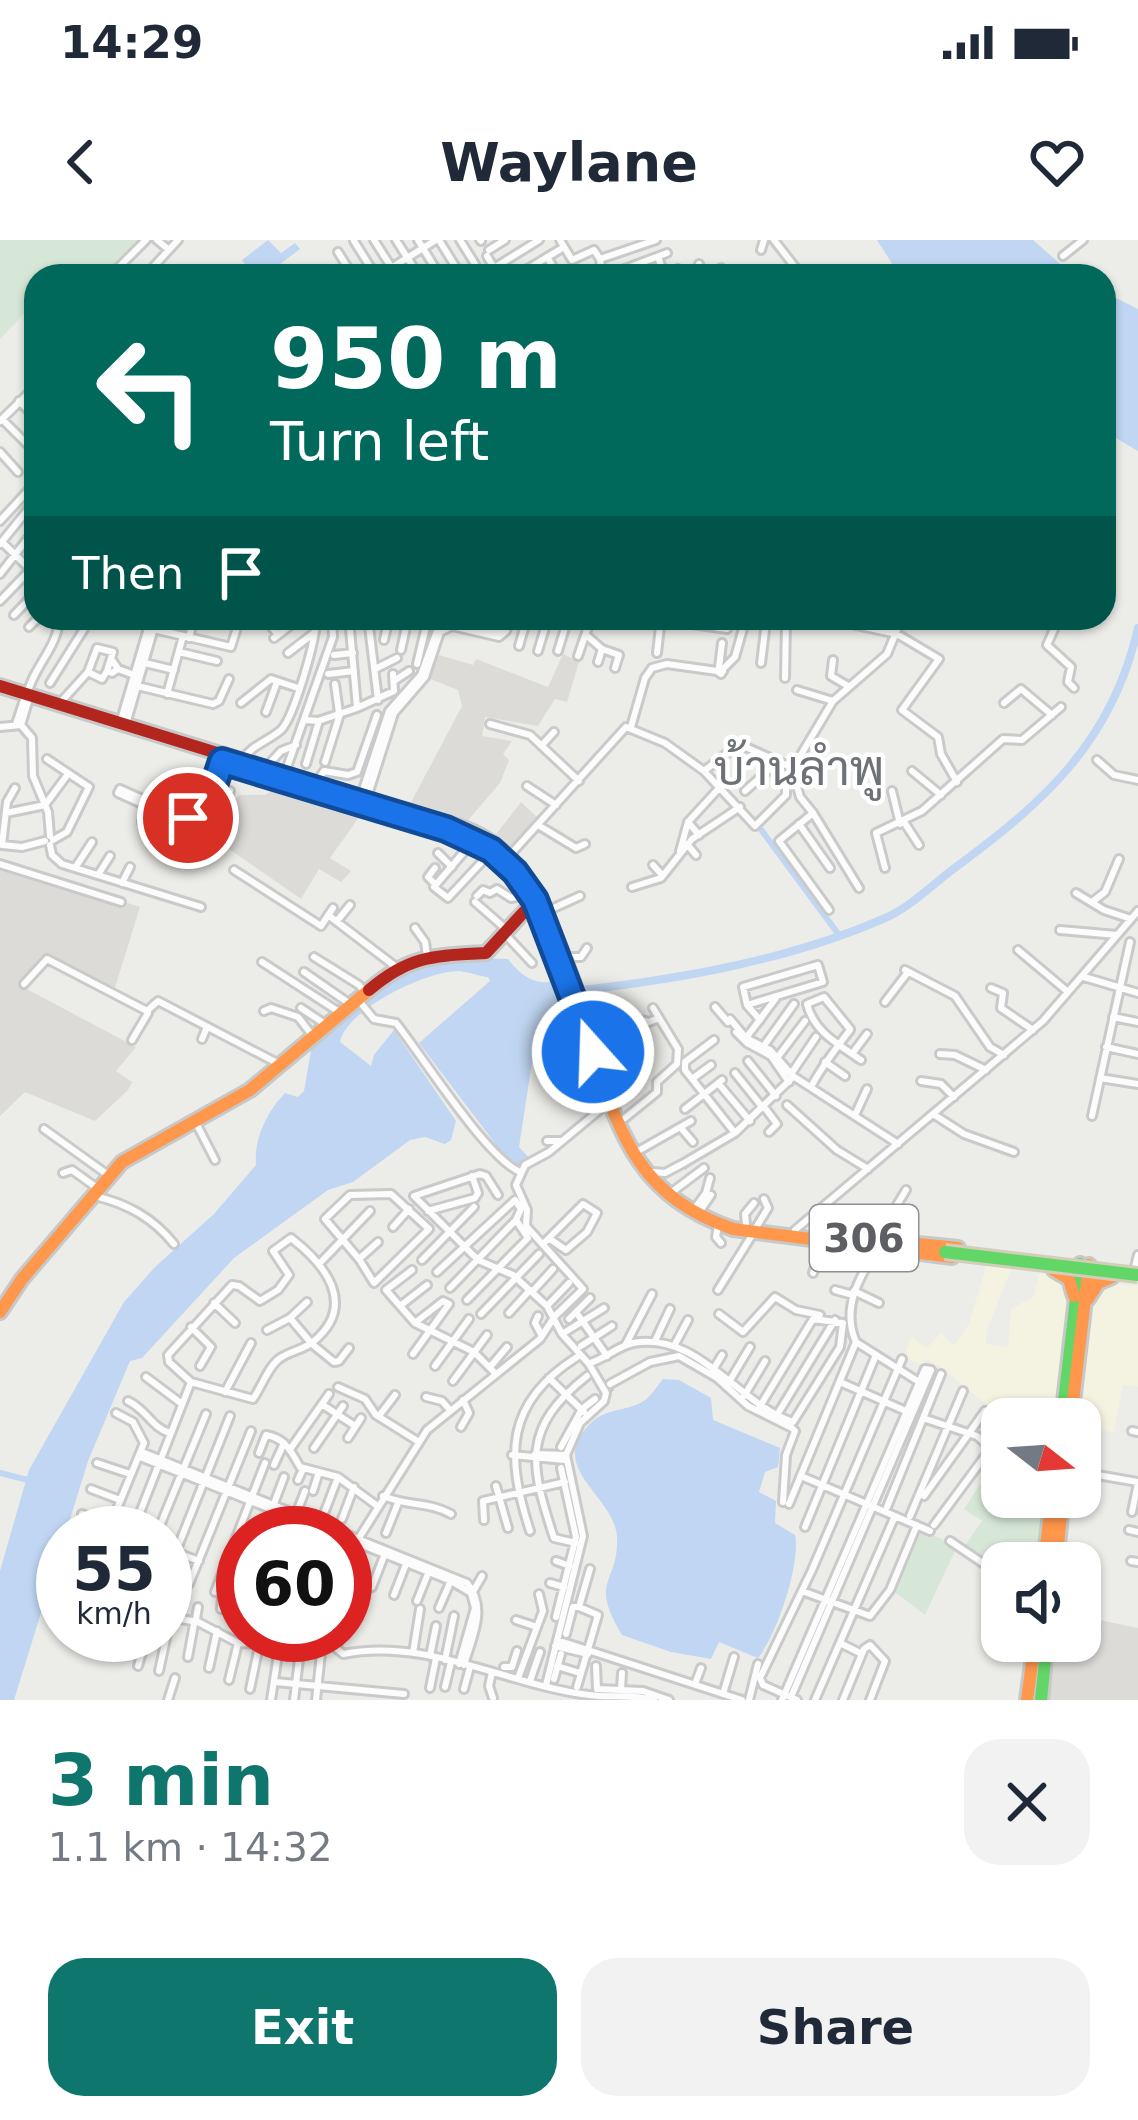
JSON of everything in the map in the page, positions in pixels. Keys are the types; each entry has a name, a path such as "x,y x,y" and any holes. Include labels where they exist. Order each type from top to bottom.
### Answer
{"main road":[{"name":"306","path":"0,690 474,840 491,850 533,897 563,960"},
{"name":"306","path":"27,698 462,828 508,857 530,881 547,911 596,1052 638,1151 672,1192 698,1209 752,1228 822,1240 882,1243 1084,1269"},
{"path":"0,1312 108,1175 132,1155 196,1124 250,1090 396,967 427,956 483,955 533,897"},
{"name":"306","path":"612,1089 644,1174 679,1204 718,1226 795,1230 1137,1274"},
{"name":"306","path":"1034,1263 1054,1270 1084,1269"},
{"path":"1084,1269 1137,1274"},
{"path":"1084,1269 1112,1277 1137,1274"},
{"path":"1064,1398 1084,1269"},
{"path":"1054,1270 1072,1282 1078,1316 1073,1398"},
{"path":"1078,1316 1093,1288 1112,1277"},
{"path":"1027,1700 1032,1662"},
{"path":"1041,1700 1045,1662"}],"street":[{"path":"122,264 146,240"},
{"path":"157,240 169,250"},
{"path":"156,264 178,240"},
{"path":"395,240 411,264"},
{"path":"403,264 420,244 437,240"},
{"path":"460,240 476,264"},
{"path":"492,264 488,253 505,240"},
{"path":"600,259 625,244 656,240"},
{"path":"761,250 764,240"},
{"path":"774,240 793,264"},
{"path":"1064,256 1083,240"},
{"path":"500,264 533,242"},
{"path":"536,264 564,243 572,260 592,249 599,264"},
{"path":"338,252 346,264"},
{"path":"640,263 667,253"},
{"path":"548,257 552,264"},
{"path":"658,257 659,264"},
{"path":"24,397 1,420 24,442"},
{"path":"19,401 24,405"},
{"path":"0,452 18,472"},
{"path":"0,520 24,495"},
{"path":"24,514 1,543 24,564"},
{"path":"0,574 24,546"},
{"path":"0,602 24,580"},
{"path":"14,615 24,605"},
{"path":"19,724 36,670 55,630"},
{"path":"50,644 59,630"},
{"path":"50,682 83,630"},
{"path":"123,724 150,630"},
{"path":"137,681 151,630"},
{"path":"169,630 231,647 236,630"},
{"path":"167,694 189,630"},
{"path":"285,773 334,630"},
{"path":"350,630 357,707"},
{"path":"370,630 379,700"},
{"path":"384,640 386,630"},
{"path":"375,669 399,654 406,630"},
{"path":"417,664 428,630"},
{"path":"364,797 390,708 421,675 437,630"},
{"path":"364,797 394,712 425,677 444,630"},
{"path":"469,630 499,637 506,630"},
{"path":"519,646 524,630"},
{"path":"538,651 544,630"},
{"path":"558,651 564,630"},
{"path":"578,656 587,630"},
{"path":"657,653 660,630"},
{"path":"632,727 652,668 667,664 720,669 735,657 743,630"},
{"path":"761,663 765,630"},
{"path":"785,678 786,630"},
{"path":"879,630 897,634 939,659 902,710 938,737 956,782"},
{"path":"860,888 800,797 794,763 833,701 876,666 898,630"},
{"path":"1054,630 1048,646 1071,667 1068,682 1074,688"},
{"path":"288,653 316,631"},
{"path":"242,760 253,746 283,728 316,631"},
{"path":"586,634 602,649 619,655 615,668"},
{"path":"59,635 75,644"},
{"path":"720,669 722,644"},
{"path":"58,705 88,672 97,648 112,651 102,679 88,672"},
{"path":"598,662 602,649"},
{"path":"178,652 217,661"},
{"path":"334,655 352,653"},
{"path":"112,660 137,681 167,694 215,704 229,679"},
{"path":"833,660 831,676 848,686"},
{"path":"145,663 174,670"},
{"path":"107,671 118,669"},
{"path":"328,674 355,670"},
{"path":"307,717 321,718 379,700 394,691 393,678 409,671"},
{"path":"241,703 271,680 298,688"},
{"path":"266,712 278,680"},
{"path":"321,692 335,687 340,713 325,762"},
{"path":"1004,703 1022,689 1052,715"},
{"path":"797,690 833,701"},
{"path":"885,868 875,834 902,823 1003,740 1022,740 1060,707"},
{"path":"316,783 324,771 358,772 377,715"},
{"path":"306,764 321,718"},
{"path":"0,727 19,724"},
{"path":"19,724 32,738 33,776 45,805 55,858 201,907"},
{"path":"490,724 522,730 579,782"},
{"path":"508,857 622,729 632,727 665,743 704,771 755,826 786,795 774,764 739,744 704,771"},
{"path":"542,746 554,732"},
{"path":"266,768 296,745"},
{"path":"188,818 210,788 217,757"},
{"path":"15,788 1,845 22,848 67,832 88,789 84,781 47,759"},
{"path":"1097,760 1114,775 1137,778"},
{"path":"745,791 774,764 794,763 819,770"},
{"path":"912,771 941,795"},
{"path":"6,813 45,805 68,774"},
{"path":"526,786 556,805"},
{"path":"684,849 681,836 688,822 721,787"},
{"path":"195,837 228,794 210,788"},
{"path":"892,790 902,823 919,845"},
{"path":"142,822 151,804 203,826"},
{"path":"632,887 662,875 699,835 740,807"},
{"path":"151,845 176,812"},
{"path":"813,813 779,841 830,910"},
{"path":"688,822 699,835"},
{"path":"799,824 830,868"},
{"path":"538,825 576,848 586,844"},
{"path":"162,830 187,847"},
{"path":"474,840 434,889 452,898 491,850"},
{"path":"75,868 92,842"},
{"path":"684,849 696,855"},
{"path":"438,854 452,867"},
{"path":"98,875 110,856"},
{"path":"1092,902 1105,892 1119,859"},
{"path":"0,864 121,902"},
{"path":"653,865 662,875"},
{"path":"122,883 130,868"},
{"path":"435,868 428,877 436,885"},
{"path":"235,871 319,930 331,911 337,921 396,967"},
{"path":"143,889 151,877"},
{"path":"532,963 476,899 483,890 497,889 511,898 533,897"},
{"path":"1076,893 1132,921"},
{"path":"547,911 580,896"},
{"path":"337,921 350,905"},
{"path":"795,1230 1033,1030 1138,910"},
{"path":"415,928 425,942 427,956"},
{"path":"1060,930 1117,935"},
{"path":"1092,1116 1130,942"},
{"path":"362,954 369,945"},
{"path":"563,960 581,957 587,948"},
{"path":"1018,950 1068,992"},
{"path":"314,957 374,1019 396,1023 486,1141 508,1166 520,1172"},
{"path":"24,984 47,959 148,1012"},
{"path":"262,962 357,1004"},
{"path":"747,1005 823,982 818,965 742,988 747,1005 760,1020"},
{"path":"1124,966 1138,969"},
{"path":"885,1002 906,971 955,996 990,1046 1004,1055"},
{"path":"304,972 357,1004"},
{"path":"1081,979 1138,993"},
{"path":"991,988 1004,994 1001,1008 1033,1030"},
{"path":"746,1038 778,995"},
{"path":"812,1084 825,1062 838,1045 850,1028 824,997 807,1004 812,1019 838,1045 861,1060"},
{"path":"132,1040 158,1001 279,1064"},
{"path":"763,1046 794,1004"},
{"path":"715,1007 741,1039 791,1077 812,1084 898,1144"},
{"path":"301,1008 325,1024"},
{"path":"625,1118 657,1092 657,1082 677,1064 678,1048 653,1008"},
{"path":"264,1011 292,1013 312,1035"},
{"path":"1113,1016 1138,1022"},
{"path":"638,1019 659,1018"},
{"path":"730,1019 746,1038 777,1058 791,1077"},
{"path":"777,1058 805,1021"},
{"path":"202,1039 207,1027"},
{"path":"852,1054 867,1034"},
{"path":"657,1176 682,1166 750,1121 777,1096 817,1037"},
{"path":"714,1040 685,1062 685,1070 735,1133"},
{"path":"1106,1047 1138,1054"},
{"path":"556,1069 566,1070 596,1052"},
{"path":"596,1052 614,1070"},
{"path":"572,1085 596,1052"},
{"path":"940,1054 952,1054 986,1070"},
{"path":"614,1070 631,1060"},
{"path":"748,1061 777,1096"},
{"path":"825,1062 845,1076"},
{"path":"692,1079 711,1065"},
{"path":"547,1241 583,1204 597,1213 586,1232 566,1250 547,1241 524,1223 527,1210 516,1185 520,1172 639,1066"},
{"path":"612,1089 614,1070"},
{"path":"735,1073 777,1124 769,1132"},
{"path":"593,1107 582,1097 640,1078"},
{"path":"1100,1078 1138,1084"},
{"path":"685,1108 720,1081 750,1121"},
{"path":"921,1081 940,1083 954,1097"},
{"path":"856,1114 867,1089"},
{"path":"787,1106 837,1150 868,1169"},
{"path":"933,1114 964,1134 1013,1152"},
{"path":"638,1151 691,1121"},
{"path":"196,1124 215,1160"},
{"path":"681,1128 694,1142"},
{"path":"44,1129 108,1175"},
{"path":"547,1141 560,1141"},
{"path":"672,1192 704,1168"},
{"path":"63,1173 70,1169 94,1192 153,1220 174,1244"},
{"path":"428,1211 475,1198 478,1193 472,1176"},
{"path":"498,1195 486,1176 415,1193 478,1260 517,1279 548,1306 562,1334 609,1388"},
{"path":"698,1209 710,1178"},
{"path":"715,1374 743,1399 795,1431 786,1455 786,1503 856,1342 853,1293 906,1190"},
{"path":"350,1195 393,1195 429,1227 374,1283 341,1241 325,1219 350,1195"},
{"path":"698,1209 711,1195"},
{"path":"437,1272 513,1199 521,1209 516,1220 450,1288"},
{"path":"718,1290 767,1208 764,1199"},
{"path":"752,1228 746,1214 754,1203"},
{"path":"422,1260 474,1208"},
{"path":"392,1227 409,1209"},
{"path":"322,1261 370,1211"},
{"path":"466,1300 528,1238 516,1220"},
{"path":"718,1226 716,1237 721,1243"},
{"path":"288,1238 322,1261 338,1303 326,1328 275,1361 253,1399 191,1382 167,1359 191,1327 236,1285 260,1301 278,1290 289,1275 273,1251 288,1238"},
{"path":"813,1273 822,1240"},
{"path":"372,1508 419,1442 493,1371 542,1336 583,1289 547,1241"},
{"path":"359,1259 378,1242"},
{"path":"481,1315 539,1254"},
{"path":"1137,1274 1138,1255"},
{"path":"509,1313 553,1269"},
{"path":"412,1270 386,1289 415,1323 475,1352 493,1371"},
{"path":"548,1306 569,1283"},
{"path":"400,1306 427,1285"},
{"path":"835,1290 879,1303"},
{"path":"626,1344 652,1294"},
{"path":"719,1314 743,1332 777,1297 800,1312 852,1319"},
{"path":"590,1298 572,1315 595,1337 603,1358"},
{"path":"413,1354 449,1306 446,1300 415,1323"},
{"path":"267,1330 292,1320 307,1302"},
{"path":"214,1304 235,1323"},
{"path":"562,1334 604,1308"},
{"path":"655,1341 670,1309"},
{"path":"538,1316 536,1329 542,1336"},
{"path":"576,1543 555,1539 533,1456 542,1424 565,1393 603,1358 626,1344 655,1341 674,1346 729,1382 743,1399 772,1417 794,1423 842,1341 844,1325 815,1318 759,1408"},
{"path":"435,1366 469,1319"},
{"path":"292,1320 336,1362 349,1348"},
{"path":"674,1346 688,1320"},
{"path":"800,1321 810,1327"},
{"path":"765,1429 835,1321"},
{"path":"581,1346 612,1326"},
{"path":"191,1327 211,1347 200,1366"},
{"path":"453,1381 487,1335"},
{"path":"790,1336 800,1342"},
{"path":"856,1342 897,1371 922,1383 789,1698 759,1681 844,1495 870,1430 897,1371 902,1359"},
{"path":"225,1392 251,1343"},
{"path":"685,1371 705,1346"},
{"path":"493,1371 507,1347"},
{"path":"729,1382 750,1347"},
{"path":"776,1352 789,1360"},
{"path":"712,1388 722,1355"},
{"path":"805,1527 876,1355"},
{"path":"584,1412 604,1401 609,1388 666,1356 693,1359"},
{"path":"530,1531 512,1455 526,1406 561,1361 577,1357"},
{"path":"739,1413 765,1361"},
{"path":"887,1507 941,1374"},
{"path":"146,1376 182,1403"},
{"path":"548,1378 584,1412"},
{"path":"143,1506 191,1382"},
{"path":"840,1382 910,1412"},
{"path":"338,1387 365,1399 379,1416 419,1442"},
{"path":"919,1500 963,1390"},
{"path":"247,1506 270,1464 329,1394"},
{"path":"379,1416 395,1395"},
{"path":"426,1397 442,1401 451,1410"},
{"path":"556,1617 576,1543 563,1458 584,1412 596,1399"},
{"path":"461,1427 470,1413 463,1400"},
{"path":"128,1401 149,1415 158,1429 170,1433"},
{"path":"322,1404 355,1426"},
{"path":"314,1448 343,1406"},
{"path":"116,1413 138,1428 144,1443 118,1506"},
{"path":"168,1506 206,1414"},
{"path":"910,1516 981,1416"},
{"path":"192,1510 230,1417"},
{"path":"348,1438 361,1418"},
{"path":"923,1418 969,1432 981,1441"},
{"path":"870,1430 898,1443"},
{"path":"192,1577 250,1431"},
{"path":"259,1453 268,1434 287,1445 302,1468 338,1477 392,1517"},
{"path":"141,1455 270,1506"},
{"path":"512,1455 563,1458"},
{"path":"547,1682 580,1556 583,1520 563,1458"},
{"path":"801,1476 932,1528 981,1458"},
{"path":"97,1463 130,1474"},
{"path":"298,1480 302,1468"},
{"path":"301,1506 318,1475"},
{"path":"1101,1476 1138,1483 1132,1512"},
{"path":"273,1506 284,1477"},
{"path":"327,1506 338,1477"},
{"path":"484,1520 483,1501 565,1482"},
{"path":"496,1486 508,1528"},
{"path":"346,1506 353,1487"},
{"path":"91,1489 120,1500"},
{"path":"376,1502 430,1505 451,1514"},
{"path":"372,1510 376,1502"},
{"path":"579,1505 590,1502"},
{"path":"386,1533 398,1503"},
{"path":"815,1700 895,1516"},
{"path":"583,1520 592,1520"},
{"path":"801,1590 868,1617 881,1605 917,1525"},
{"path":"950,1541 981,1562"},
{"path":"372,1546 473,1590"},
{"path":"372,1587 386,1552"},
{"path":"192,1558 199,1561"},
{"path":"394,1594 407,1560"},
{"path":"556,1561 570,1566"},
{"path":"413,1653 429,1569"},
{"path":"579,1607 590,1569"},
{"path":"430,1688 466,1648 476,1606 473,1590 482,1576"},
{"path":"452,1579 465,1587 476,1606"},
{"path":"440,1608 452,1579"},
{"path":"550,1583 564,1587"},
{"path":"505,1667 513,1665 537,1627 544,1604 539,1594"},
{"path":"464,1606 476,1606"},
{"path":"192,1637 198,1607"},
{"path":"566,1634 572,1609 598,1613 577,1687"},
{"path":"445,1687 454,1616"},
{"path":"516,1620 537,1627"},
{"path":"192,1621 216,1631"},
{"path":"436,1626 464,1689"},
{"path":"209,1668 216,1636"},
{"path":"840,1643 862,1654"},
{"path":"843,1700 862,1654 872,1646 885,1661 870,1700"},
{"path":"558,1647 745,1700 758,1664"},
{"path":"615,1660 619,1647"},
{"path":"506,1648 521,1653"},
{"path":"372,1650 413,1653 606,1698 669,1700"},
{"path":"530,1681 540,1652"},
{"path":"518,1678 521,1653"},
{"path":"639,1696 647,1654"},
{"path":"723,1694 734,1657"},
{"path":"138,1666 139,1662"},
{"path":"159,1671 161,1662"},
{"path":"230,1680 234,1662"},
{"path":"250,1689 256,1662"},
{"path":"271,1700 278,1662"},
{"path":"294,1700 300,1662"},
{"path":"316,1700 321,1662"},
{"path":"554,1664 580,1673"},
{"path":"596,1666 596,1688 654,1700"},
{"path":"695,1684 700,1668"},
{"path":"491,1672 493,1698"},
{"path":"621,1690 622,1673"},
{"path":"167,1700 175,1678"},
{"path":"275,1682 382,1696 404,1694"},
{"path":"337,1700 339,1688"},
{"path":"359,1700 361,1690"}],"shaded area":[{"path":"0,240 141,240 118,264 24,264 24,314 0,339"},
{"path":"563,654 579,662 567,702 555,699 538,726 485,717 482,736 512,741 503,754 509,760 500,783 463,826 408,808 462,706 458,690 428,678 439,655 473,665 476,659 548,687"},
{"path":"280,785 362,813 330,858 351,871 341,882 319,869 301,899 209,835 239,795 265,795"},
{"path":"521,802 538,818 507,854 491,841"},
{"path":"0,862 140,907 113,994 41,958 19,985 136,1047 116,1071 132,1082 128,1090 95,1121 25,1092 0,1116"},
{"path":"987,1263 1012,1267 986,1344 1008,1347 1011,1309 1033,1297 1040,1273 1063,1280 1072,1304 1061,1398 981,1400 940,1366 904,1357 911,1336 927,1348 941,1333 954,1346 969,1324"},
{"path":"1107,1284 1138,1286 1138,1387 1123,1385 1114,1432 1101,1431 1101,1398 1083,1398 1092,1304"},
{"path":"981,1483 981,1518 1044,1518 1040,1542 981,1542 981,1559 964,1547 982,1521 964,1509"},
{"path":"921,1531 942,1539 955,1551 925,1615 895,1592"},
{"path":"1101,1620 1138,1628 1138,1700 1049,1700 1054,1662 1101,1662"}],"water":[{"path":"268,240 281,253 295,243 300,249 280,264 245,264 242,260"},
{"path":"877,240 1033,240 1060,264 892,264"},
{"path":"1116,298 1138,309 1138,451 1116,438"},
{"path":"438,957 508,959 530,978 557,979 572,1019 543,1037 543,1052 532,1062 519,1147 530,1159 519,1170 502,1158 419,1043 490,981 488,977 459,971 427,978 389,994 356,1017 340,1042 371,1066 394,1030 456,1121 451,1140 445,1144 425,1137 410,1140 353,1182 328,1190 234,1258 142,1358 130,1361 74,1506 36,1506 36,1629 14,1700 0,1700 0,1571 29,1470 124,1302 214,1214 256,1165 260,1135 273,1108 285,1093 298,1097 304,1091 313,1039 405,969"},
{"path":"663,1379 679,1380 711,1398 713,1420 780,1448 778,1467 765,1472 759,1492 776,1501 775,1523 795,1535 796,1547 780,1616 758,1658 719,1642 711,1659 671,1652 622,1635 607,1602 617,1537 613,1522 578,1467 579,1437 605,1414 645,1400"}],"waterway":[{"path":"554,993 764,959 846,934 903,909 1016,820 1069,767 1111,705 1138,628"},
{"path":"762,831 839,935"},
{"path":"0,1473 32,1481"}],"traffic: fast":[{"path":"418,815 473,832 506,855 531,886 565,960"},
{"path":"593,1052 584,1050 578,1036 586,1029 595,1030"},
{"path":"945,1252 1138,1275"},
{"path":"1064,1398 1080,1264"},
{"path":"1041,1700 1045,1662"}],"traffic: slow":[{"path":"565,960 595,1041"},
{"path":"0,1312 22,1279 122,1162 250,1090 369,990"},
{"path":"589,1043 636,1157 653,1179 700,1215 733,1229 952,1257"},
{"path":"888,1241 958,1248"},
{"path":"1073,1398 1089,1265"},
{"path":"1054,1270 1069,1279 1074,1296"},
{"path":"1088,1299 1098,1283 1112,1277"},
{"path":"1047,1542 1049,1518"},
{"path":"1058,1542 1061,1518"},
{"path":"1027,1700 1032,1662"}],"traffic: jam":[{"path":"0,686 418,815"},
{"path":"369,990 410,964 486,953 535,900"}],"district":[{"name":"บ้านลำพู","path":"799,768"}],"route":[{"path":"188,818 213,788 222,761 482,844 515,872 535,900 593,1052"}]}
